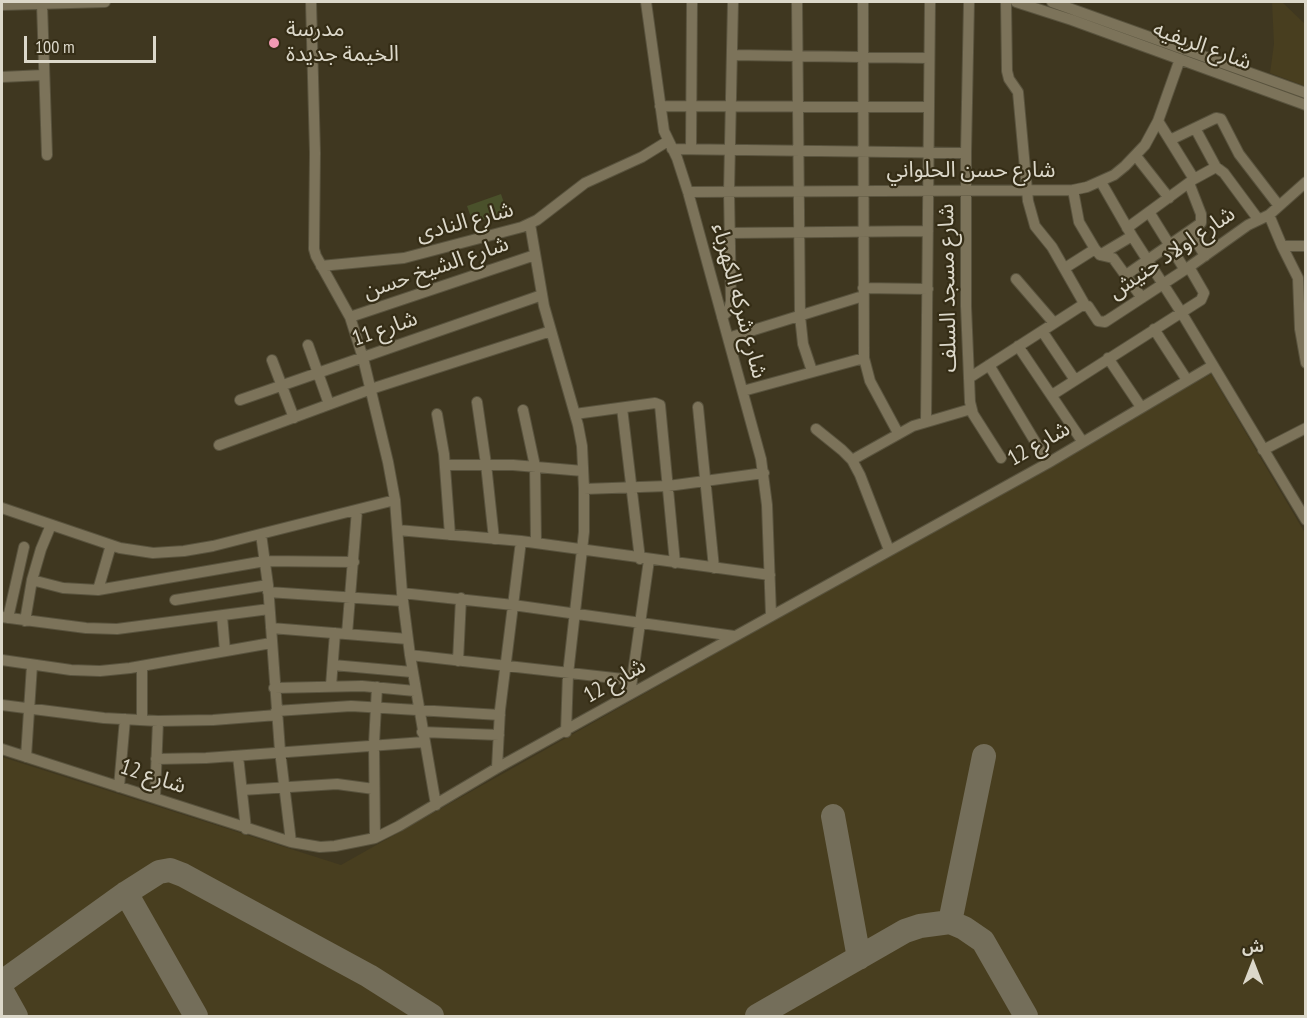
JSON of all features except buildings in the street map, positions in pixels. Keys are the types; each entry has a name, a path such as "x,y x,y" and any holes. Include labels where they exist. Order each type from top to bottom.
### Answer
{"street":[{"path":"2,5 105,2"},
{"path":"311,2 315,163 314,249 350,317 371,389 395,500 412,672 436,805"},
{"name":"شارع شركه الكهرباء","path":"646,2 664,131 688,192 764,473 771,615"},
{"path":"691,149 692,2"},
{"path":"722,317 729,310 731,301 729,192 733,2"},
{"path":"797,2 800,316 803,344 812,371"},
{"path":"863,2 864,358 870,381 898,434"},
{"path":"926,422 930,2"},
{"name":"شارع مسجد السلف","path":"969,2 966,153 966,306 969,378 972,409 1001,458"},
{"path":"1006,2 1007,71 1009,79 1018,92 1026,191 1035,226 1065,268 1085,305"},
{"name":"شارع الريفيه","path":"1016,2 1074,15 1305,93"},
{"name":"شارع الريفيه","path":"1052,2 1074,15 1180,59 1305,105"},
{"path":"42,4 47,155"},
{"path":"732,55 929,58"},
{"name":"شارع حسن الحلواني","path":"688,192 1073,190 1101,182 1114,175 1136,156 1152,134 1158,121 1180,59"},
{"path":"2,77 44,75"},
{"path":"660,106 929,107"},
{"path":"1170,140 1216,118 1221,119 1239,154 1279,206"},
{"path":"1126,275 1201,223 1202,218 1192,181 1158,121"},
{"path":"1195,128 1216,167 1224,173 1258,219"},
{"path":"670,145 691,149 966,153"},
{"name":"شارع النادى","path":"321,266 404,258 514,230 530,224 585,183 670,145"},
{"path":"1136,156 1169,198"},
{"path":"1065,268 1129,232 1149,212 1216,167"},
{"path":"1101,182 1129,232 1181,312 1305,520"},
{"name":"شارع اولاد حنيش","path":"969,378 1054,322 1085,305 1090,307 1098,321 1103,323 1187,269 1248,225 1269,215 1305,182"},
{"path":"1073,190 1079,222 1097,252 1113,258 1142,298"},
{"path":"1052,395 1201,300 1204,295 1149,212"},
{"path":"1269,215 1298,279 1300,336 1305,363"},
{"path":"530,224 542,295 582,446 583,550 568,674 566,732"},
{"path":"730,233 928,231"},
{"path":"1190,231 1205,256"},
{"path":"1282,246 1305,246"},
{"name":"شارع الشيخ حسن","path":"350,317 535,255"},
{"path":"1016,279 1054,322"},
{"path":"728,338 800,316 863,292 927,289"},
{"name":"شارع 11","path":"240,400 542,295"},
{"path":"1154,329 1187,380"},
{"path":"219,445 371,389 551,331"},
{"path":"1042,331 1075,380"},
{"path":"308,345 329,404"},
{"path":"1018,346 1082,441"},
{"path":"743,391 864,358"},
{"path":"1108,358 1141,407"},
{"path":"272,360 294,418"},
{"path":"989,365 1048,463"},
{"name":"شارع 12","path":"2,749 291,842 320,847 375,838 771,615 1048,463 1212,366"},
{"path":"477,402 494,539"},
{"path":"575,414 655,403 660,405 675,563"},
{"path":"698,407 714,568"},
{"path":"622,408 631,488 645,559 640,622 630,695"},
{"path":"852,460 898,434 926,422 972,409"},
{"path":"523,410 535,466 536,543"},
{"path":"437,414 446,465 450,535"},
{"path":"1263,450 1305,428"},
{"path":"816,429 852,460 889,550"},
{"path":"446,465 535,466 583,471"},
{"path":"584,489 668,486 764,473"},
{"path":"2,508 111,546 142,552 184,551 395,500"},
{"path":"347,634 357,510"},
{"path":"25,621 32,580 51,525"},
{"path":"398,530 521,541 770,575"},
{"path":"261,534 268,588 283,788 291,842"},
{"path":"497,768 500,715 521,541"},
{"path":"98,590 111,546"},
{"path":"24,547 5,618 86,628 117,629 269,609"},
{"path":"32,580 63,588 98,590 265,561 354,562"},
{"path":"176,600 268,588 351,598 461,598 734,636"},
{"path":"458,661 461,598"},
{"path":"222,615 225,651"},
{"path":"271,628 408,639"},
{"path":"331,686 335,633"},
{"path":"2,660 86,671 142,666 272,643"},
{"path":"410,656 632,680"},
{"path":"333,664 412,672"},
{"path":"26,757 32,665"},
{"path":"142,666 142,720"},
{"path":"274,688 331,686 416,691"},
{"path":"375,838 374,744 377,687"},
{"path":"2,705 158,721 213,720 342,706 500,715"},
{"path":"119,786 125,719"},
{"path":"155,797 158,721"},
{"path":"156,759 238,756 374,744 423,737 499,735"},
{"path":"238,756 246,829"},
{"path":"242,790 337,784 374,789"}],"shaded area":[{"path":"1272,2 1282,2 1305,24 1305,86 1270,73 1274,44"},
{"path":"1211,374 1305,533 1305,1016 2,1016 2,757 341,865"}],"green space":[{"path":"501,194 507,212 473,223 467,206"}],"taxiway":[{"path":"950,922 984,756"},
{"path":"833,816 859,958"},
{"path":"2,982 126,893 159,872 170,870 369,976 432,1016"},
{"path":"126,893 196,1016"},
{"path":"757,1016 905,931 920,926 950,922 983,941 1026,1016"},
{"path":"2,991 16,1016"}],"place":[{"name":"مدرسة الخيمة جديدة","path":"274,43"}]}
